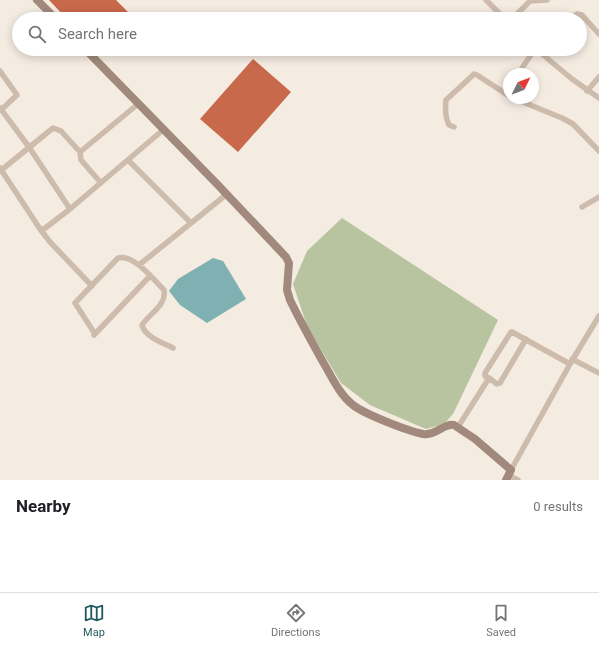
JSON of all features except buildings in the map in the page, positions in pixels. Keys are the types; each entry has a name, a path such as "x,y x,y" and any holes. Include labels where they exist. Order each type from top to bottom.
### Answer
{"street":[{"path":"37,0 49,12"},
{"path":"486,0 498,12"},
{"path":"519,12 530,0 547,0"},
{"path":"587,21 599,34"},
{"path":"92,56 227,194 286,257 290,263 287,290 290,300 335,383 345,398 354,406 365,412 418,433 431,434 451,425 458,427 476,439 509,475 518,480"},
{"path":"522,68 530,56"},
{"path":"544,56 599,98"},
{"path":"0,72 17,95 1,109 29,147 70,209"},
{"path":"454,127 449,125 447,121 445,108 446,100 474,74 503,92"},
{"path":"588,91 599,78"},
{"path":"80,152 138,104"},
{"path":"528,104 573,124 599,151"},
{"path":"92,286 50,242 0,170 53,128 60,131 80,152 81,160 101,183"},
{"path":"40,229 48,226 70,209 163,130"},
{"path":"128,160 191,223"},
{"path":"139,265 227,194"},
{"path":"582,207 599,197"},
{"path":"150,276 94,334 75,303 118,258 123,256 128,258 139,265 150,276 164,290 165,296 163,302 142,325 143,331 173,348"},
{"path":"509,475 571,362 599,316"},
{"path":"526,340 500,383 497,384 485,376 485,373 509,333 512,332 571,362 599,373"},
{"path":"458,427 489,378"}],"green space":[{"path":"342,218 498,320 453,414 444,424 426,429 370,405 341,383 307,326 293,284 307,251"}],"water":[{"path":"213,258 223,261 246,299 207,323 180,305 169,291 178,279"}]}
